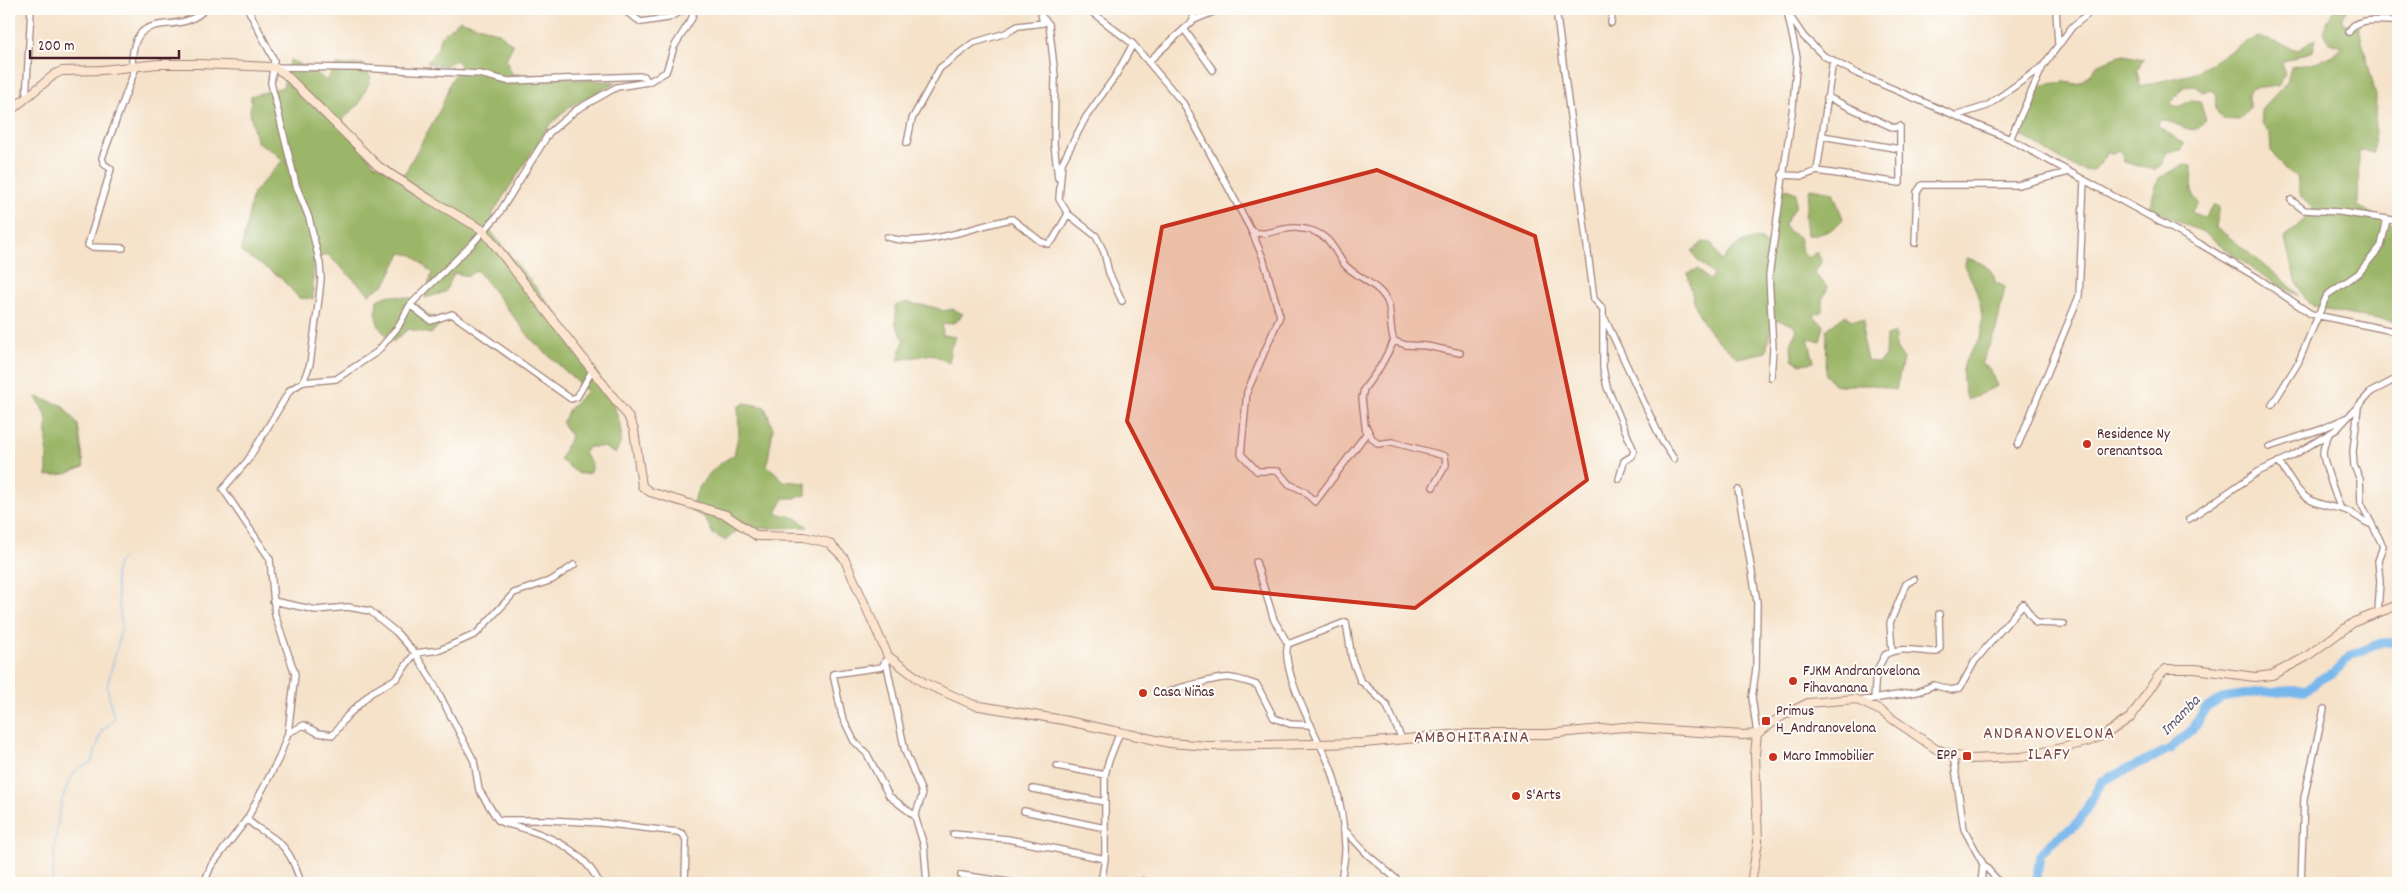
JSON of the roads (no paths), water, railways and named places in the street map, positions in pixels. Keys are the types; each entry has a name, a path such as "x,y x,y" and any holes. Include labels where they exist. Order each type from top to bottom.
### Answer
{"street":[{"path":"26,99 32,9"},
{"path":"123,248 91,247 88,245 110,169 104,164 102,158 134,68 134,41 142,31 196,18 205,9"},
{"path":"248,9 274,60 271,83 296,184 309,218 322,279 310,364 303,382"},
{"path":"622,9 641,22 668,18 686,9"},
{"path":"204,883 211,866 247,820 278,758 288,733 295,674 275,615 270,559 222,489 248,460 290,390 303,382 336,379 376,352 398,327 410,305 472,244 498,215 550,133 576,110 618,87 648,82 666,72 674,47 696,9"},
{"path":"1040,9 1043,18 1049,24 1054,76 1054,144 1060,192"},
{"path":"1088,9 1133,44 1150,61 1183,103 1251,230 1263,258 1280,316 1247,392 1241,454 1257,471 1278,471 1290,484 1304,491 1315,502 1366,434 1363,406 1364,389 1380,367 1394,341 1390,329 1388,304 1383,295 1345,265 1325,238 1314,230 1281,228 1263,234 1256,234 1251,230"},
{"path":"1190,9 1194,20"},
{"path":"1563,9 1556,10 1594,294 1596,303 1603,309 1603,368 1607,387 1634,451 1632,456 1624,461 1619,479"},
{"path":"1611,23 1613,9"},
{"path":"2056,9 2058,44"},
{"path":"2010,139 2043,66 2072,28 2094,9"},
{"path":"1150,61 1194,20 1218,10 1252,11"},
{"path":"1786,10 1804,37 1824,56 1858,74 1958,115 2010,139 2231,262 2311,314 2398,332"},
{"path":"1771,377 1773,349 1769,276 1797,57 1786,10"},
{"path":"907,143 912,119 940,68 973,44 1006,33 1018,26 1038,25 1043,23 1043,18"},
{"path":"2349,32 2350,27 2361,21 2398,21"},
{"path":"1184,29 1213,70"},
{"path":"1122,302 1109,273 1104,252 1096,236 1068,214 1059,199 1062,163 1086,117 1116,75 1133,44"},
{"path":"1817,171 1832,60"},
{"path":"9,112 59,72 174,64 358,68 480,74 508,81 644,76 648,82"},
{"path":"1958,115 1987,106 2043,66"},
{"path":"273,67 284,73 378,166 429,200 484,230 628,416 634,430 642,486 650,492 726,515 757,536 804,537 830,543 844,558 887,658 905,751 921,790 922,796 915,816 924,846 927,883"},
{"path":"1782,175 1803,176 1817,171 1900,183 1900,126 1894,128 1827,98"},
{"path":"1822,136 1900,149"},
{"path":"1915,242 1917,192 1922,185 2018,185 2069,172"},
{"path":"2018,445 2079,296 2084,180"},
{"path":"2291,200 2304,210 2340,212 2398,220"},
{"path":"887,237 899,241 919,241 1012,218 1040,241 1048,244 1053,240 1068,214"},
{"path":"2272,405 2298,363 2327,295 2359,273 2381,246 2387,219"},
{"path":"410,305 431,321 452,314 572,399 577,398 592,371"},
{"path":"1604,317 1662,442 1674,459"},
{"path":"1394,341 1406,345 1427,346 1460,354"},
{"path":"2189,519 2258,472 2330,432 2348,417 2371,392 2398,378"},
{"path":"2358,407 2353,451 2354,466 2360,479 2361,503 2370,524 2383,546 2378,561 2380,580 2378,612"},
{"path":"2269,447 2322,429 2348,417"},
{"path":"1366,426 1372,438 1378,444 1392,442 1446,456 1446,465 1433,487"},
{"path":"2330,432 2324,445 2323,460 2341,509"},
{"path":"2278,462 2298,491 2306,497 2348,510 2357,518 2370,524"},
{"path":"1738,490 1757,602 1756,669 1752,697 1757,734 1758,842 1751,883"},
{"path":"1256,562 1274,620 1288,644 1286,651 1288,662 1311,725 1330,767 1345,846 1341,883"},
{"path":"288,733 304,725 318,733 333,735 348,716 371,693 397,678 415,653 440,650 476,634 514,593 552,580 574,565"},
{"path":"1892,650 1890,623 1906,584 1914,579"},
{"path":"273,601 316,610 348,608 370,611 396,632 415,653 469,750 474,761 479,790 498,820 503,824 555,840 595,873 600,883"},
{"path":"1859,701 1917,692 1934,686 1951,690 1960,688 1975,661 2022,604 2036,623 2064,624"},
{"path":"887,658 924,683 974,705 1170,743 1208,746 1318,742 1364,743 1459,734 1547,734 1624,727 1743,735 1757,734 1782,716 1808,703 1854,699 1881,711 1936,749 1970,759 2022,757 2087,742 2106,734 2131,717 2159,675 2166,669 2195,670 2255,677 2272,674 2306,657 2354,622 2398,604"},
{"path":"1874,699 1878,667 1885,655 1892,650 1901,649 1937,652 1940,648 1939,614"},
{"path":"1288,644 1346,622 1352,659 1360,680 1386,704 1402,739"},
{"path":"887,658 882,667 833,674 842,716 854,741 867,754 888,796 915,816"},
{"path":"1169,692 1180,686 1194,685 1216,677 1234,677 1257,685 1274,718 1280,722 1311,725"},
{"path":"2301,883 2304,798 2324,709"},
{"path":"1102,883 1105,858 1105,775 1120,732"},
{"path":"1953,755 1964,829 1982,864 2000,883"},
{"path":"1057,766 1105,775"},
{"path":"1033,789 1105,802"},
{"path":"1024,810 1105,828"},
{"path":"247,820 283,847 292,860 301,883"},
{"path":"498,820 548,820 678,832 683,834 686,840 686,883"},
{"path":"1342,827 1368,854 1401,883"},
{"path":"953,834 1008,839 1105,858"},
{"path":"1981,883 1982,864"},
{"path":"961,875 1015,883"}],"waterway":[{"path":"52,883 55,841 63,796 76,770 92,762 102,730 113,722 114,718 107,687 122,627 115,575 118,563 123,558"},
{"name":"Imamba","path":"2039,883 2037,878 2040,855 2053,841 2079,822 2102,781 2170,749 2193,729 2204,710 2222,698 2260,692 2306,690 2319,680 2335,672 2351,655 2381,643 2398,642"}],"place":[{"name":"Residence Ny orenantsoa","path":"2087,444"},
{"name":"FJKM Andranovelona Fihavanana","path":"1793,681"},
{"name":"Casa Niñas","path":"1143,693"},
{"name":"Primus H_Andranovelona","path":"1766,721"},
{"name":"EPP","path":"1967,756"},
{"name":"Maro Immobilier","path":"1773,757"},
{"name":"S'Arts","path":"1516,796"}],"district":[{"name":"AMBOHITRAINA","path":"1472,738"},
{"name":"ANDRANOVELONA ILAFY","path":"2049,744"}]}
